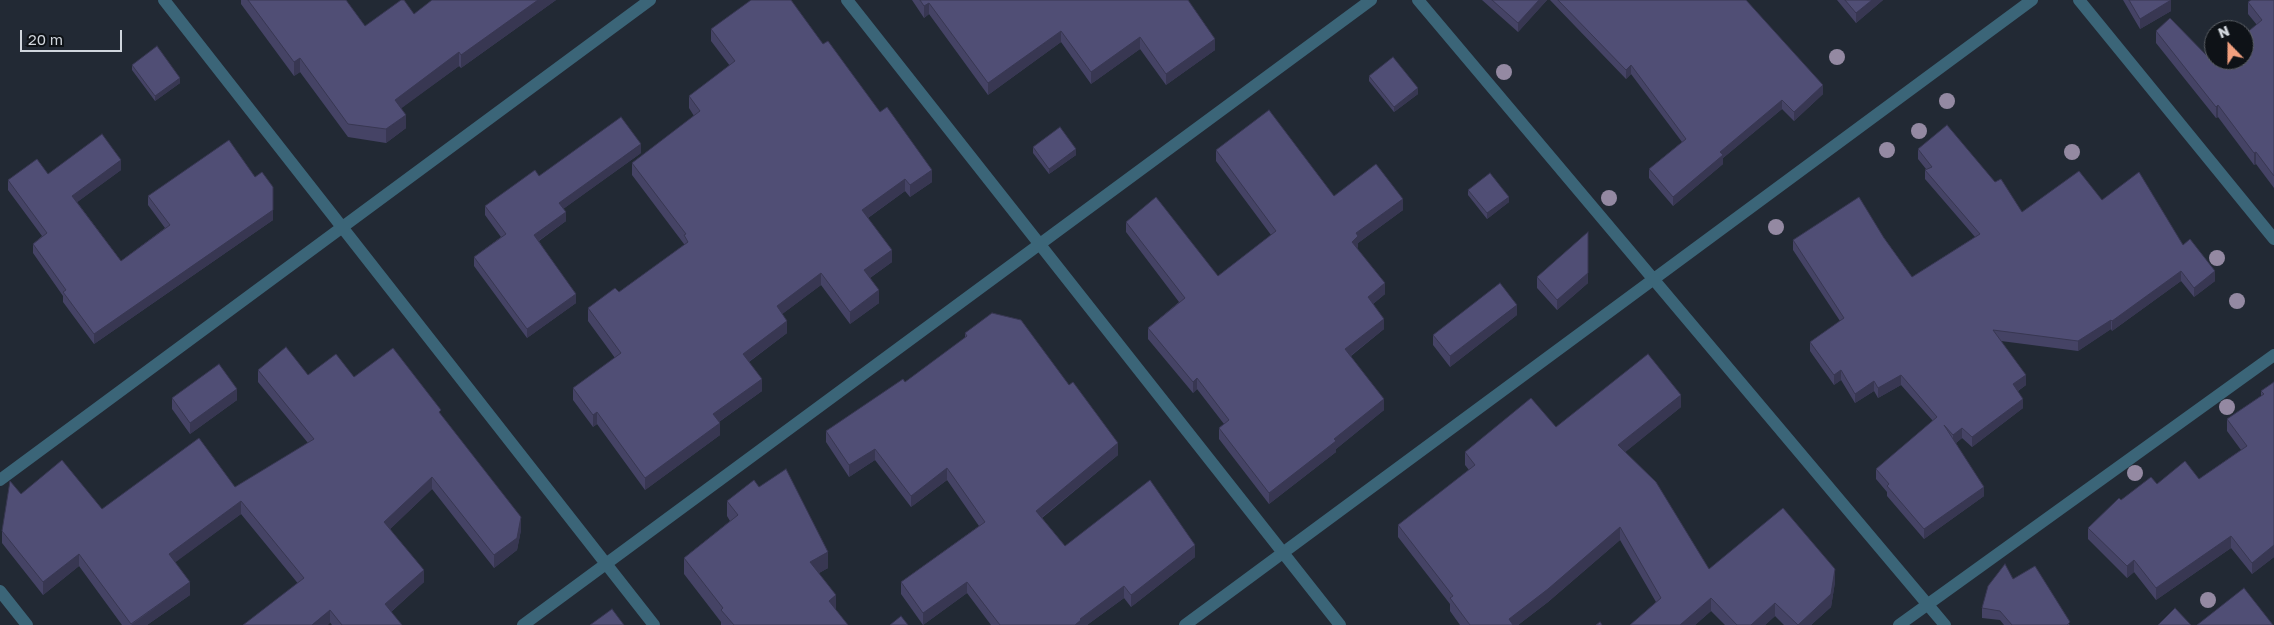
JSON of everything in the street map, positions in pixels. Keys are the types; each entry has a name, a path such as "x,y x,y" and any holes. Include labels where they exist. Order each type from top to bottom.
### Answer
{"street":[{"path":"164,0 654,625"},
{"path":"0,480 650,0"},
{"path":"846,0 1340,625"},
{"path":"523,625 1371,0"},
{"path":"1418,0 1945,625"},
{"path":"1185,625 2032,0"},
{"path":"2079,0 2274,239"},
{"path":"1899,625 2274,355"},
{"path":"0,591 27,625"}],"building":[{"path":"248,0 346,0 365,26 401,0 404,0 414,14 432,0 538,0 461,55 459,52 395,100 406,115 386,129 348,124 300,58 294,62"},
{"path":"751,0 791,0 823,44 828,41 880,112 887,107 932,170 910,185 905,179 862,210 892,250 864,270 879,290 850,312 821,273 777,306 787,321 743,354 762,379 713,414 720,423 645,478 597,412 593,415 573,388 621,353 588,308 615,288 619,292 688,242 684,235 686,234 632,163 700,111 689,96 735,61 711,29"},
{"path":"920,0 1188,0 1215,39 1166,74 1140,37 1091,72 1061,31 988,83 929,3 924,6"},
{"path":"1492,0 1539,0 1518,23"},
{"path":"1558,0 1746,0 1823,85 1794,112 1782,100 1720,152 1723,155 1673,197 1649,169 1686,139 1631,65 1626,70"},
{"path":"1845,0 1872,0 1856,13"},
{"path":"2129,0 2171,0 2140,19"},
{"path":"2251,0 2274,0 2274,176 2156,31 2170,18 2204,53 2204,70 2254,70 2254,27 2262,20 2248,2"},
{"path":"157,46 180,78 155,96 132,65"},
{"path":"1393,57 1418,88 1394,107 1369,76"},
{"path":"1269,110 1334,196 1376,164 1403,199 1356,233 1358,236 1352,242 1385,283 1368,297 1384,319 1345,349 1384,399 1334,439 1336,441 1269,493 1219,428 1229,420 1197,378 1193,382 1148,328 1185,298 1126,222 1156,197 1218,276 1276,231 1216,150"},
{"path":"621,117 641,144 559,203 566,212 534,235 576,294 527,329 474,257 506,234 485,206 535,170 539,176"},
{"path":"1947,125 1995,182 2001,179 2022,212 2079,171 2102,200 2139,172 2183,245 2190,239 2215,271 2194,288 2181,271 2112,321 2078,341 1993,330 2026,375 2013,384 2023,399 1972,437 1962,428 1953,435 1944,425 1984,487 1924,529 1887,486 1889,484 1876,469 1937,417 1901,375 1878,388 1874,381 1855,394 1841,370 1834,375 1810,342 1844,318 1793,240 1859,197 1884,238 1912,277 1980,234 1925,170 1932,167 1918,149"},
{"path":"1060,127 1076,149 1049,169 1033,147"},
{"path":"102,134 121,160 72,196 121,261 170,225 148,196 229,140 255,177 262,172 273,187 273,210 94,334 63,292 66,290 33,244 47,233 8,180 37,159 48,174"},
{"path":"1490,173 1509,197 1487,213 1468,190"},
{"path":"1588,232 1588,273 1557,300 1537,277"},
{"path":"1500,283 1517,305 1450,356 1433,335"},
{"path":"992,313 1021,320 1069,385 1073,382 1118,443 1036,511 1065,546 1150,480 1195,545 1131,595 1124,586 1080,619 1075,625 1000,625 967,582 923,613 901,582 985,522 947,468 911,496 875,449 849,465 826,431 903,379 905,382 967,336 965,333"},
{"path":"286,347 308,375 336,354 354,377 393,348 441,410 439,412 521,517 517,538 494,555 432,477 384,522 424,570 385,604 402,625 342,625 330,610 312,625 243,625 304,578 241,501 169,554 190,582 131,624 79,554 43,582 2,531 10,481 21,494 62,460 102,509 199,438 235,487 314,439 258,370"},
{"path":"1648,354 1681,395 1618,445 1656,482 1709,569 1783,508 1835,569 1831,594 1798,625 1775,603 1751,625 1737,625 1711,598 1680,625 1630,625 1661,598 1620,527 1548,589 1509,619 1513,625 1470,625 1450,598 1453,596 1398,525 1475,465 1465,452 1531,398 1556,427"},
{"path":"219,364 237,389 190,423 172,398"},
{"path":"2274,382 2274,545 2252,563 2231,536 2156,588 2134,560 2127,566 2088,528 2119,498 2121,500 2151,477 2157,484 2185,461 2199,479 2247,446 2227,419 2264,394 2261,391"},
{"path":"786,469 828,552 810,562 836,595 829,601 848,625 734,625 684,558 738,515 727,501 754,480 759,487"},
{"path":"2005,564 2013,579 2035,566 2070,622 2067,625 2012,625 2000,611 1982,608 1988,586"},
{"path":"2244,588 2273,625 2197,625"},
{"path":"2175,608 2191,625 2158,625"},
{"path":"612,609 624,625 590,625"},
{"path":"901,616 908,625 890,625"}]}
